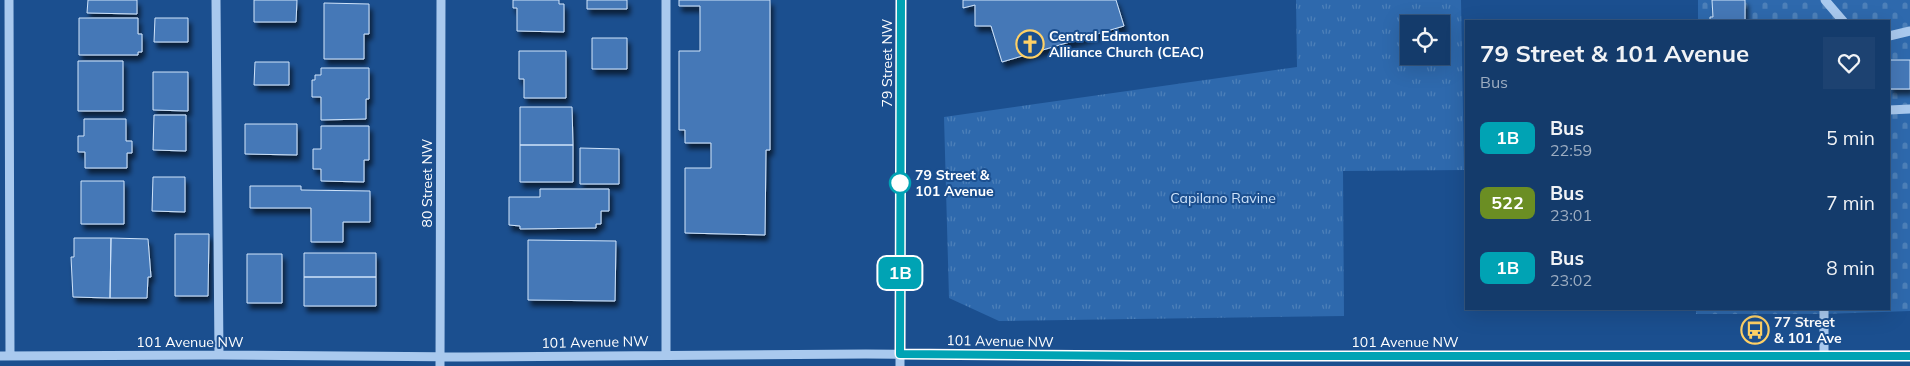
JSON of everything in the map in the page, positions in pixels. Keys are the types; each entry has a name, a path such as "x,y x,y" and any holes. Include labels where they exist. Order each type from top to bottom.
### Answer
{"street":[{"path":"10,0 10,356"},
{"path":"216,0 219,355"},
{"name":"80 Street NW","path":"440,361 441,0"},
{"path":"666,0 666,355"},
{"name":"79 Street NW","path":"900,366 901,0"},
{"path":"1825,0 1842,20"},
{"path":"1890,36 1910,31"},
{"path":"1890,110 1910,109"},
{"path":"1824,310 1824,356"},
{"name":"101 Avenue NW","path":"0,356 219,355 440,361 666,355 900,354 1344,356 1786,361 1824,356 1910,356"},
{"path":"1136,356 1136,366"},
{"path":"1344,356 1344,366"}],"green space":[{"name":"Capilano Ravine","path":"1296,0 1461,0 1464,170 1343,171 1344,316 999,321 949,298 944,117 1297,67"},
{"path":"1698,0 1910,0 1910,311 1824,314 1696,314 1696,310 1890,310 1890,20 1698,20"}],"building":[{"path":"88,0 137,0 137,14 87,13"},
{"path":"254,0 297,0 296,22 254,22"},
{"path":"513,0 559,0 559,4 564,4 564,32 517,31 517,8 513,8"},
{"path":"587,0 627,0 627,9 587,9"},
{"path":"679,0 770,0 770,150 766,150 765,235 685,233 685,168 711,168 711,143 685,143 685,130 679,130 679,51 700,51 700,6 679,6"},
{"name":"Central Edmonton Alliance Church (CEAC)","path":"963,0 1116,0 1124,26 1002,62 991,26 975,26 975,5 963,8"},
{"path":"1712,0 1745,0 1745,20 1710,20 1710,17 1713,17"},
{"path":"324,3 369,4 369,34 364,34 364,59 324,59"},
{"path":"79,18 138,18 138,34 142,34 142,52 138,52 138,55 79,55"},
{"path":"155,18 188,18 188,42 154,42"},
{"path":"592,38 627,38 627,69 592,69"},
{"path":"519,51 566,51 566,98 524,98 524,79 519,79"},
{"path":"1890,60 1910,60 1910,89 1890,89"},
{"path":"78,61 123,61 123,111 78,111"},
{"path":"255,62 289,62 289,85 254,85"},
{"path":"321,68 369,68 369,99 366,99 366,119 321,120 321,97 312,97 312,80 315,80 315,75 321,75"},
{"path":"153,72 188,72 188,111 153,110"},
{"path":"520,107 572,107 573,145 520,145"},
{"path":"154,115 186,115 186,151 153,150"},
{"path":"84,119 126,119 126,141 132,141 132,153 127,153 127,168 85,168 85,152 78,152 78,136 84,136"},
{"path":"245,124 297,124 297,155 245,154"},
{"path":"321,126 369,126 369,160 364,160 364,182 321,181 321,169 313,169 313,149 321,149"},
{"path":"520,145 573,145 573,182 520,182"},
{"path":"580,148 619,149 619,184 580,184"},
{"path":"153,177 185,177 185,212 152,211"},
{"path":"81,181 124,181 124,224 81,224"},
{"path":"250,186 301,186 301,190 370,191 370,222 343,222 343,242 311,242 311,208 250,208"},
{"path":"540,189 609,189 609,211 601,211 601,224 596,224 596,228 520,229 520,226 509,225 509,197 540,197"},
{"path":"175,234 209,234 208,296 175,296"},
{"path":"74,238 111,238 110,298 73,297 71,257 74,257"},
{"path":"111,238 148,239 151,277 148,277 147,298 110,298"},
{"path":"528,240 616,241 615,301 528,300"},
{"path":"304,253 376,253 376,277 304,277"},
{"path":"247,254 282,254 282,303 247,303"},
{"path":"304,277 376,277 376,306 304,306"}],"bus line":[{"name":"1B","path":"901,0 900,354 1136,356 1910,356"}],"place":[{"name":"Central Edmonton Alliance Church (CEAC)","path":"1030,44"},
{"name":"79 Street & 101 Avenue","path":"900,183"},
{"name":"77 Street & 101 Ave","path":"1755,330"}]}
